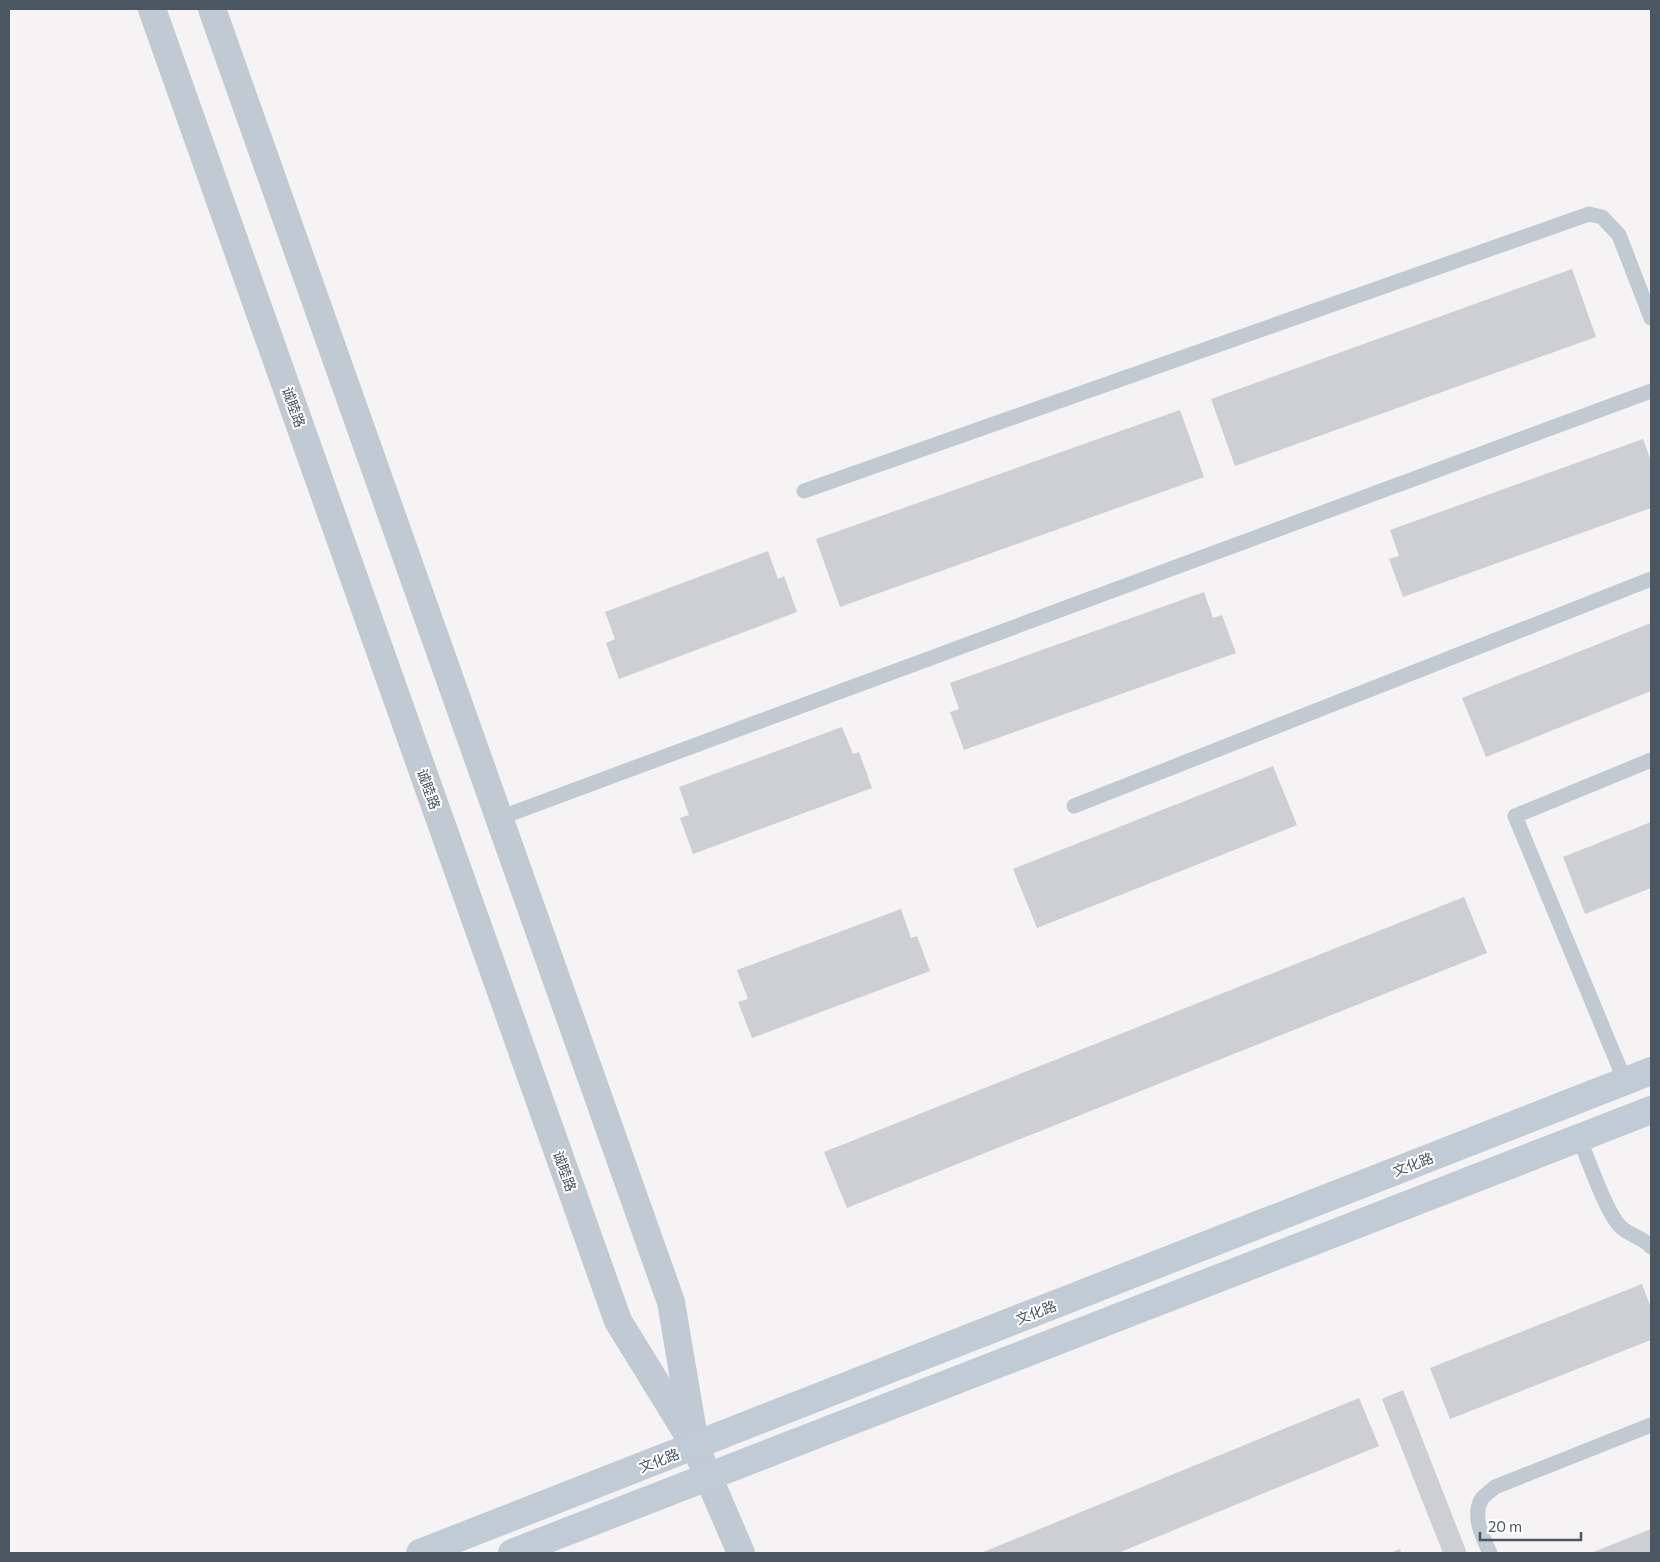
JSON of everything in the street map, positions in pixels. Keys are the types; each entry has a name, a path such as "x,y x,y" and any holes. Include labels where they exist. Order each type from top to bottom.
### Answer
{"main road":[{"name":"文化路","path":"420,1553 1651,1071"},
{"path":"512,1553 1651,1110"}],"street":[{"name":"诚睦路","path":"152,9 618,1321 695,1446 741,1553"},
{"path":"212,9 671,1302 695,1446"}],"lane":[{"path":"804,491 1589,214 1602,217 1619,235 1651,318"},
{"path":"499,818 1651,391"},
{"path":"1074,806 1651,579"},
{"path":"1625,1081 1515,816 1651,760"},
{"path":"1579,1138 1608,1207 1616,1221 1622,1228 1651,1247"},
{"path":"1490,1553 1478,1523 1478,1511 1481,1500 1495,1487 1651,1425"}],"building":[{"path":"1572,269 1596,337 1235,466 1211,399"},
{"path":"1180,410 1204,477 840,607 816,539"},
{"path":"1643,439 1651,461 1651,508 1403,597 1389,559 1399,556 1390,530"},
{"path":"768,551 778,579 784,576 797,612 619,679 606,643 615,639 605,612"},
{"path":"1204,592 1213,618 1222,615 1236,653 964,750 950,712 959,709 950,683"},
{"path":"1651,623 1651,691 1486,757 1462,698"},
{"path":"842,727 853,754 859,752 872,788 693,854 680,818 689,815 679,787"},
{"path":"1273,766 1297,825 1037,928 1013,869"},
{"path":"1651,822 1651,888 1585,914 1563,857"},
{"path":"1464,897 1487,953 847,1208 824,1152"},
{"path":"901,909 911,938 917,936 930,971 752,1038 738,1002 748,999 737,970"},
{"path":"1642,1284 1651,1308 1651,1340 1450,1419 1430,1368"},
{"path":"1403,1390 1467,1553 1443,1553 1382,1399"},
{"path":"1359,1398 1379,1446 1118,1553 981,1553"},
{"path":"1651,1529 1651,1553 1591,1553"},
{"path":"1400,1549 1401,1553 1390,1553"}]}
